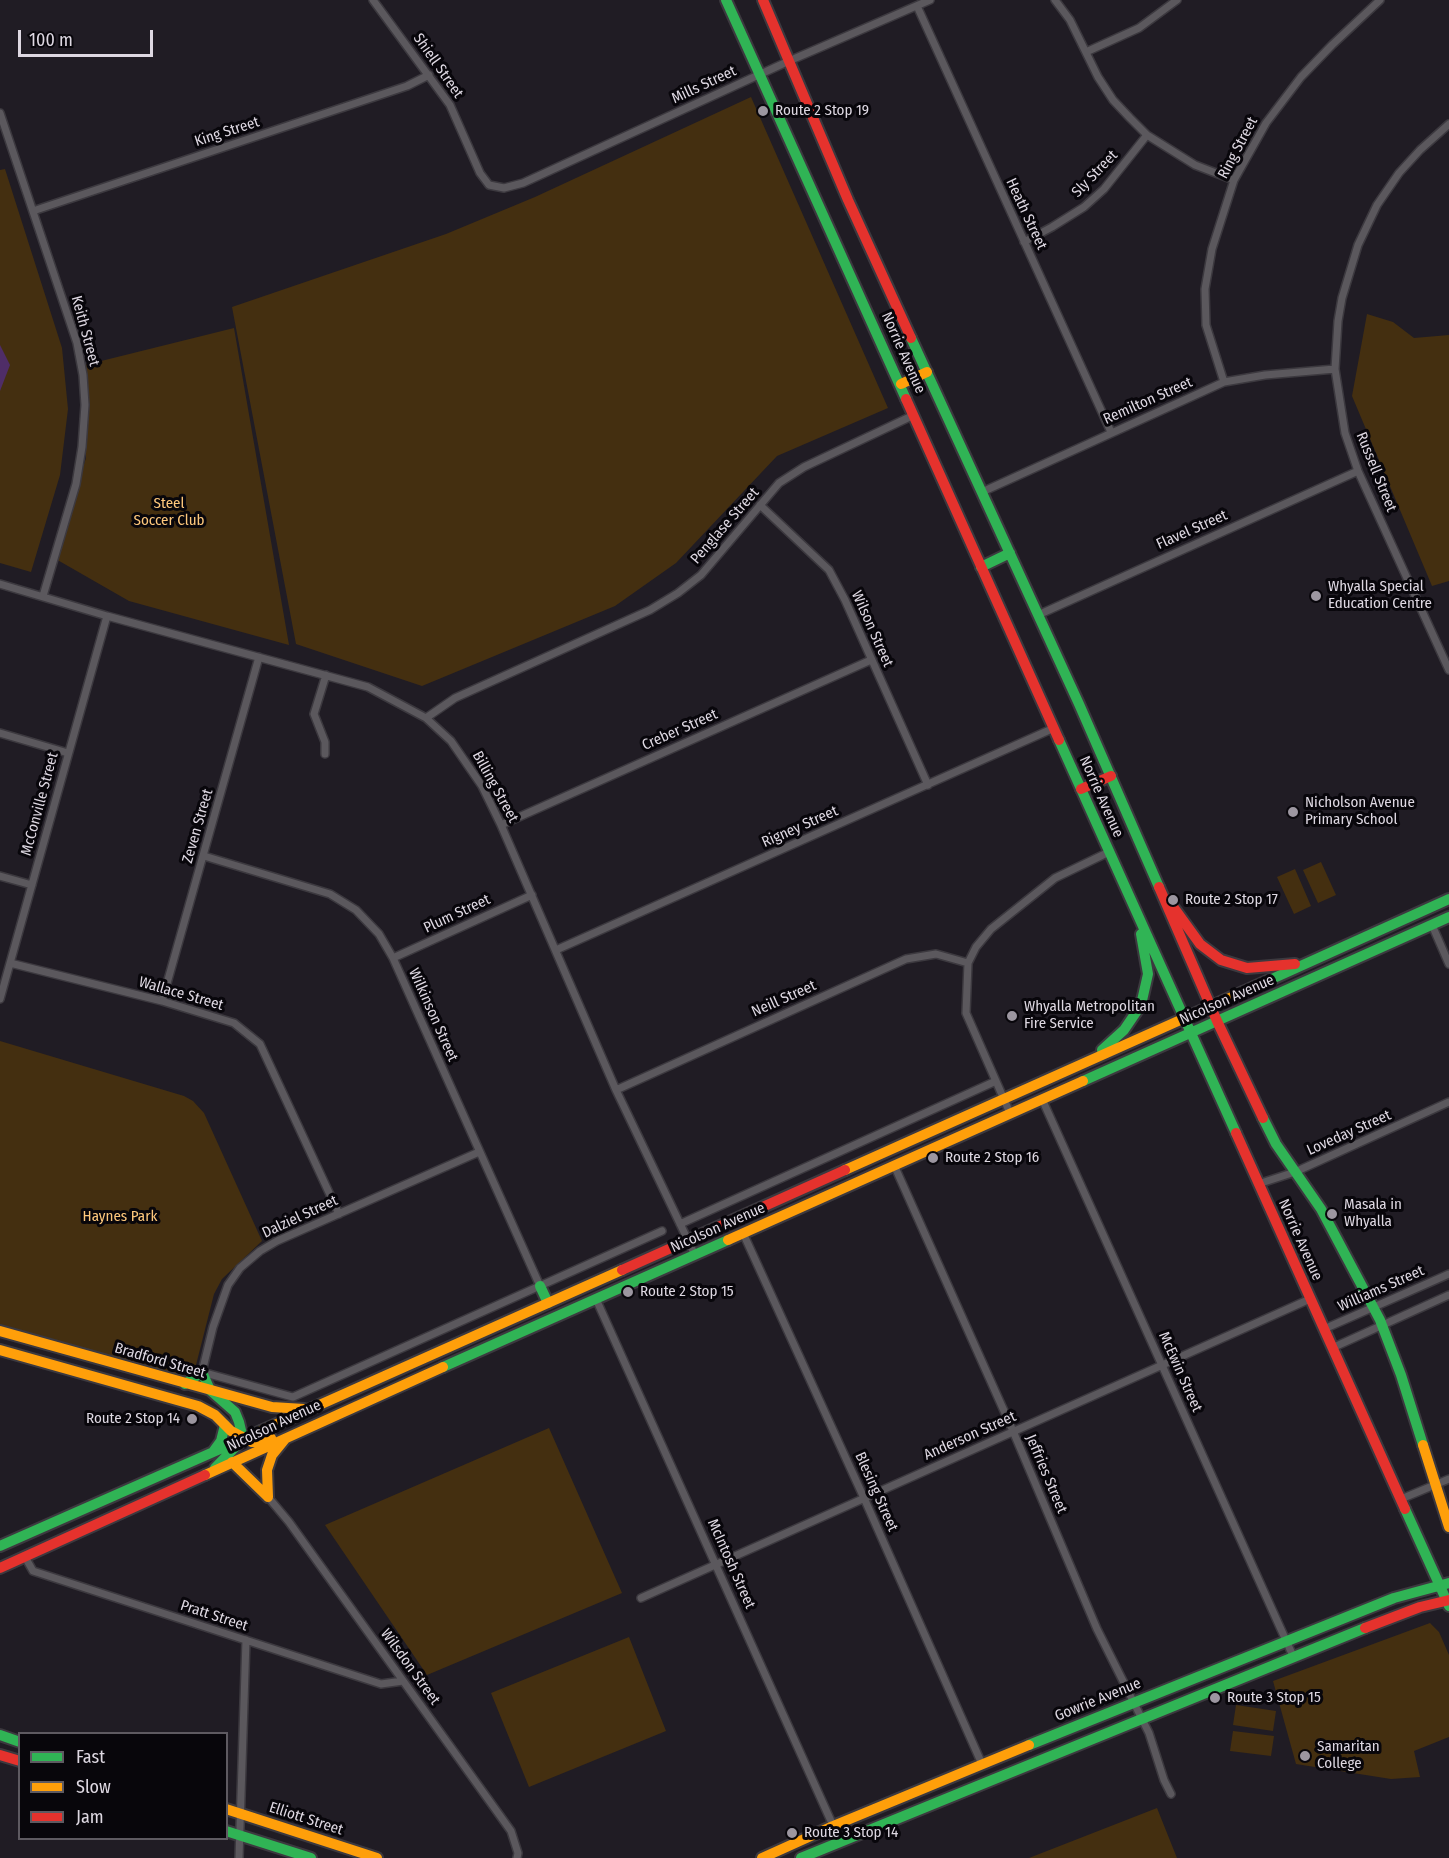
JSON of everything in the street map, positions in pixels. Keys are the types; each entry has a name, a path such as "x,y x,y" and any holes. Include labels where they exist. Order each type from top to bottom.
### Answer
{"main road":[{"name":"Norrie Avenue","path":"726,0 901,384 1332,1348 1401,1499 1444,1584 1448,1602"},
{"name":"Norrie Avenue","path":"763,0 848,200 1111,776 1217,1021 1276,1144 1321,1209 1382,1325 1401,1375 1449,1527"},
{"path":"901,384 927,372"},
{"path":"981,567 1010,553"},
{"path":"1081,789 1111,776"},
{"path":"1161,889 1200,944 1221,960 1247,968 1286,966 1310,961"},
{"name":"Nicolson Avenue","path":"0,1546 548,1304 1449,899"},
{"path":"1088,1061 1113,1042 1141,1005 1148,974 1144,943 1134,906"},
{"name":"Nicolson Avenue","path":"0,1568 213,1470 1449,917"},
{"path":"540,1286 548,1304"},
{"name":"Bradford Street","path":"0,1331 272,1407 295,1410 313,1408"},
{"path":"462,1342 468,1356"},
{"path":"1,1351 198,1406 215,1415 243,1439 260,1442 284,1432 303,1430"},
{"path":"184,1383 202,1372 210,1390 235,1412 243,1439"},
{"path":"213,1452 221,1441 225,1425"},
{"path":"268,1497 267,1470 272,1455 287,1437"},
{"path":"213,1470 243,1439"},
{"path":"232,1462 268,1497"},
{"path":"99,1502 107,1519"},
{"name":"Gowrie Avenue","path":"762,1858 833,1826 1134,1701 1394,1598 1444,1584"},
{"path":"801,1858 1293,1656 1420,1607 1448,1602"},
{"path":"0,1735 18,1741"},
{"path":"0,1755 18,1760"},
{"name":"Elliott Street","path":"228,1810 377,1858"},
{"path":"228,1832 310,1858"}],"street":[{"name":"Shiell Street","path":"373,0 450,105 480,173 489,185"},
{"name":"Mills Street","path":"489,185 504,188 523,183 760,74 930,0"},
{"path":"1055,0 1070,20 1098,77 1113,100 1147,135 1195,165 1234,180"},
{"path":"1086,52 1139,28 1177,0"},
{"name":"Ring Street","path":"1224,382 1206,325 1205,290 1212,249 1234,180 1266,123 1300,77 1380,0"},
{"name":"Heath Street","path":"917,6 1111,432"},
{"name":"King Street","path":"33,211 407,87 429,75"},
{"name":"Keith Street","path":"0,113 77,343 85,405 76,484 43,596"},
{"name":"Russell Street","path":"1449,124 1420,150 1400,173 1377,205 1358,245 1348,273 1338,321 1335,369 1345,433 1358,471 1449,670"},
{"name":"Sly Street","path":"1024,242 1084,207 1104,189 1147,135"},
{"name":"Remilton Street","path":"982,492 1224,382 1265,375 1335,369"},
{"name":"Penglase Street","path":"426,718 455,698 650,610 678,593 701,575 780,483 804,467 914,415"},
{"name":"Flavel Street","path":"1038,615 1358,471"},
{"name":"Wilson Street","path":"760,505 829,570 845,600 928,785"},
{"name":"Billing Street","path":"0,584 107,616 368,687 426,718 451,741 482,786 501,825 616,1090 694,1255"},
{"name":"McConville Street","path":"0,999 107,616"},
{"name":"Zeven Street","path":"162,1001 260,657"},
{"name":"Creber Street","path":"501,825 871,660"},
{"path":"325,754 325,742 314,714 326,675"},
{"name":"Rigney Street","path":"556,950 1054,728"},
{"path":"0,733 68,753"},
{"path":"1011,1113 966,1013 968,963 976,947 991,929 1055,878 1109,852"},
{"name":"Wilkinson Street","path":"204,856 330,894 356,910 379,934 393,958 540,1286"},
{"path":"0,876 32,885"},
{"name":"Plum Street","path":"393,958 532,895"},
{"path":"1432,925 1449,964"},
{"name":"Neill Street","path":"616,1090 906,959 936,954 968,963"},
{"name":"Wallace Street","path":"10,963 162,1001 234,1023 260,1044 339,1214"},
{"name":"Nicolson Avenue","path":"680,1224 996,1082"},
{"name":"McEwin Street","path":"1042,1099 1293,1656"},
{"name":"Loveday Street","path":"1258,1184 1295,1172 1449,1102"},
{"name":"Dalziel Street","path":"202,1372 213,1327 228,1285 240,1268 260,1251 277,1241 479,1152"},
{"name":"Jeffries Street","path":"894,1166 1013,1431 1097,1629 1149,1732 1164,1780 1171,1794"},
{"name":"Nicolson Avenue","path":"202,1372 293,1397 662,1231"},
{"name":"Blesing Street","path":"743,1233 982,1764"},
{"name":"Williams Street","path":"1324,1329 1449,1274"},
{"path":"1332,1348 1449,1295"},
{"name":"McIntosh Street","path":"597,1299 840,1841"},
{"name":"Anderson Street","path":"641,1598 1310,1299"},
{"path":"1401,1499 1449,1479"},
{"name":"Wilsdon Street","path":"268,1497 289,1522 511,1831 518,1853 517,1858"},
{"name":"Pratt Street","path":"25,1557 33,1571 381,1684 403,1681"},
{"path":"239,1858 246,1640"}],"green space":[{"path":"751,97 888,408 777,456 676,563 615,606 422,686 296,644 232,307 446,234 535,197"},
{"path":"5,169 62,348 68,409 60,475 31,572 0,563 0,170"},
{"path":"1367,314 1393,322 1414,338 1449,335 1449,581 1432,586 1352,396"},
{"name":"Steel Soccer Club","path":"234,328 289,645 129,601 54,558 86,458 81,366"},
{"path":"1321,862 1336,895 1318,903 1303,870"},
{"path":"1295,869 1311,906 1294,914 1277,877"},
{"name":"Haynes Park","path":"0,1041 184,1096 193,1101 204,1113 262,1241 222,1279 214,1294 196,1365 183,1376 0,1324"},
{"path":"549,1428 622,1593 427,1675 325,1525"},
{"path":"1430,1623 1439,1632 1449,1655 1449,1737 1414,1751 1420,1777 1391,1779 1296,1764 1273,1681"},
{"path":"629,1637 666,1731 529,1787 491,1693"},
{"path":"1236,1705 1276,1711 1273,1731 1233,1725"},
{"path":"1233,1731 1274,1736 1271,1756 1230,1751"},
{"path":"1157,1808 1177,1858 1029,1858"}],"shaded area":[{"path":"0,345 10,365 0,391"}],"traffic: fast":[{"path":"726,0 906,399"},
{"path":"911,338 1079,704 1159,887"},
{"path":"981,567 1010,553"},
{"path":"1059,740 1236,1133"},
{"path":"1243,992 1449,899"},
{"path":"1083,1081 1449,917"},
{"path":"1102,1050 1124,1030 1141,1005 1148,974 1141,934"},
{"path":"1263,1118 1276,1144 1321,1209 1380,1320 1401,1375 1423,1445"},
{"path":"443,1367 728,1240"},
{"path":"540,1286 548,1303"},
{"path":"185,1384 202,1372 210,1390 235,1412 239,1422 243,1439 215,1468"},
{"path":"213,1452 221,1441 225,1425"},
{"path":"0,1546 261,1431"},
{"path":"1405,1509 1449,1606"},
{"path":"1029,1745 1394,1598 1449,1583"},
{"path":"801,1858 1365,1628"},
{"path":"0,1735 18,1741"},
{"path":"228,1832 311,1858"}],"traffic: slow":[{"path":"901,384 927,372"},
{"path":"845,1170 1243,992"},
{"path":"728,1240 1083,1081"},
{"path":"261,1431 622,1270"},
{"path":"0,1331 272,1407 304,1409"},
{"path":"0,1350 198,1406 215,1415 231,1431 252,1442 271,1438"},
{"path":"205,1475 443,1367"},
{"path":"268,1497 267,1470 272,1455 285,1439"},
{"path":"1423,1445 1449,1527"},
{"path":"232,1462 268,1497"},
{"path":"762,1858 1029,1745"},
{"path":"228,1810 377,1858"}],"traffic: jam":[{"path":"763,0 848,200 911,338"},
{"path":"906,399 1059,740"},
{"path":"1081,789 1111,776"},
{"path":"1159,887 1217,1021 1263,1118"},
{"path":"1174,908 1200,944 1221,960 1247,968 1295,964"},
{"path":"1236,1133 1405,1509"},
{"path":"622,1270 845,1170"},
{"path":"0,1568 205,1475"},
{"path":"1365,1628 1420,1607 1449,1600"},
{"path":"0,1755 18,1760"}],"place":[{"name":"Route 2 Stop 19","path":"763,111"},
{"name":"Whyalla Special Education Centre","path":"1316,596"},
{"name":"Nicholson Avenue Primary School","path":"1293,812"},
{"name":"Route 2 Stop 17","path":"1173,900"},
{"name":"Whyalla Metropolitan Fire Service","path":"1012,1016"},
{"name":"Route 2 Stop 16","path":"933,1158"},
{"name":"Masala in Whyalla","path":"1332,1214"},
{"name":"Route 2 Stop 15","path":"628,1292"},
{"name":"Route 2 Stop 14","path":"192,1419"},
{"name":"Route 3 Stop 15","path":"1215,1698"},
{"name":"Samaritan College","path":"1305,1756"},
{"name":"Route 3 Stop 14","path":"792,1833"}]}
